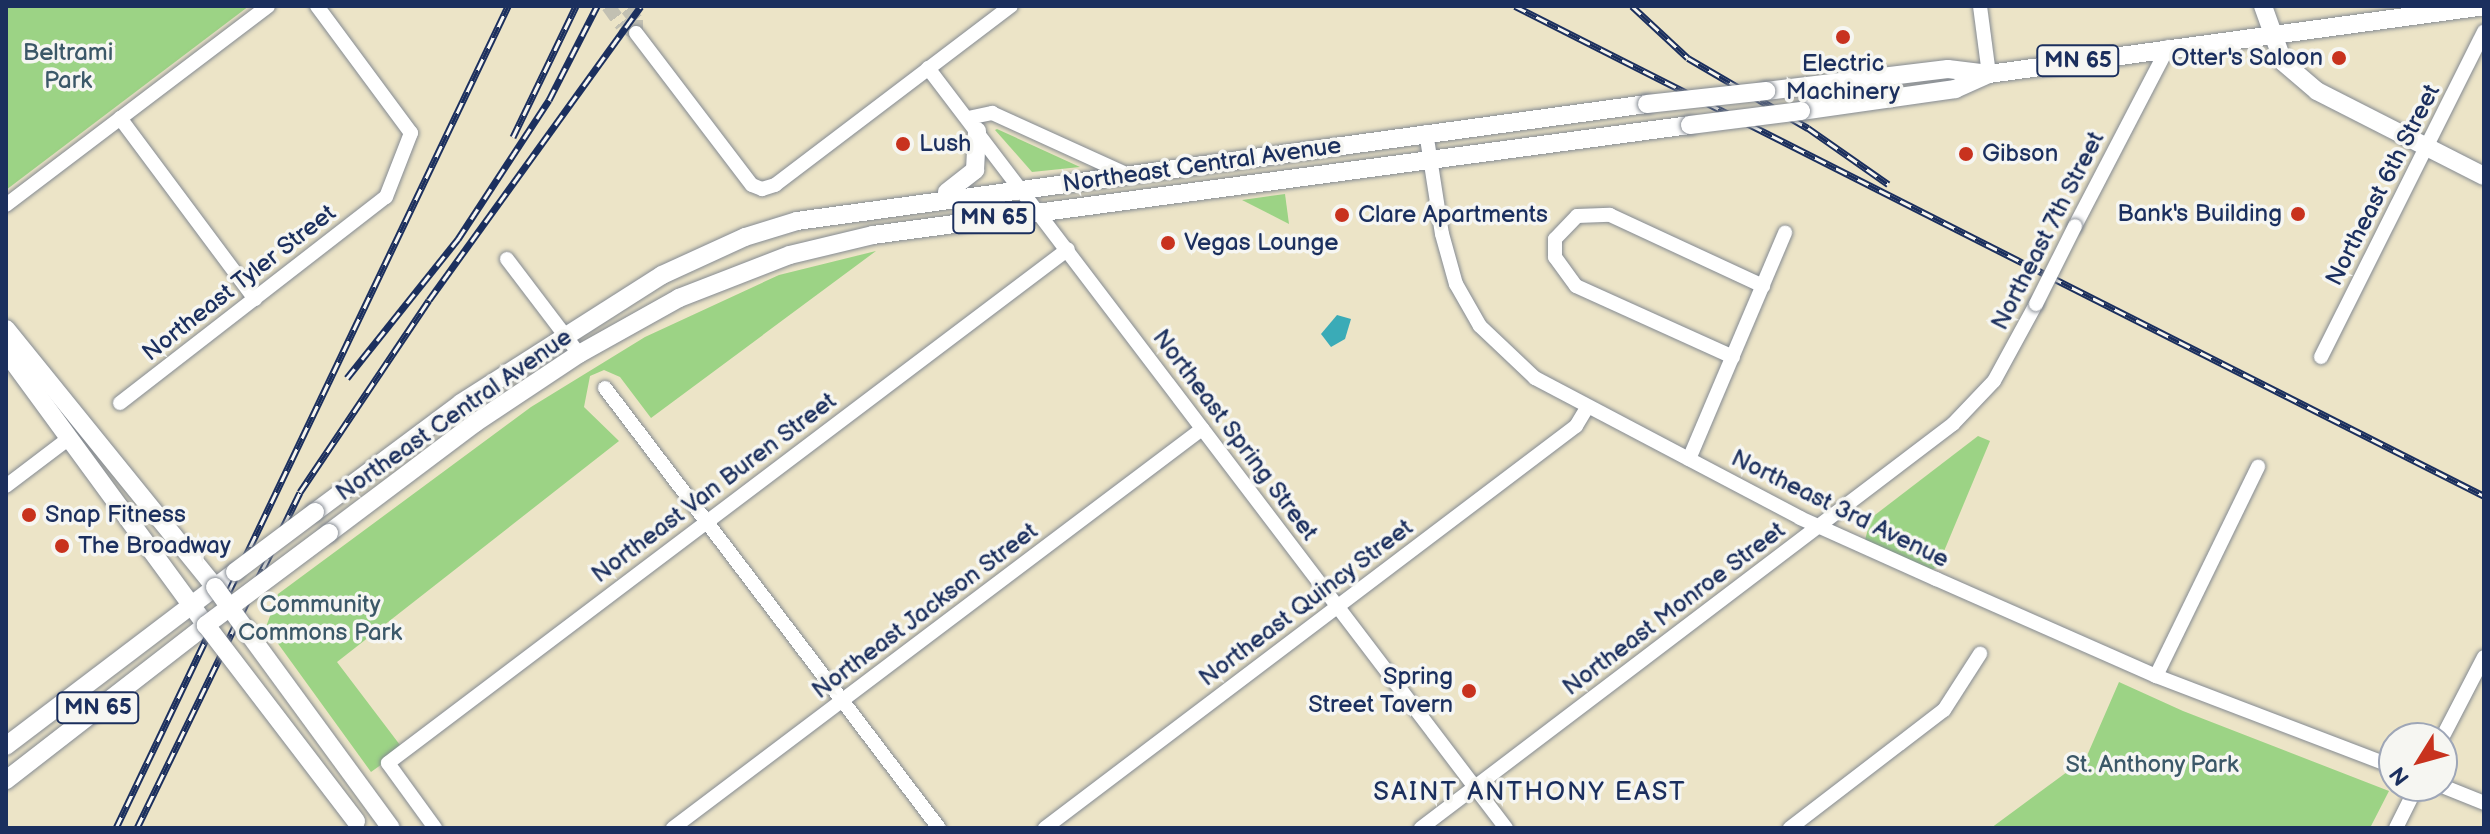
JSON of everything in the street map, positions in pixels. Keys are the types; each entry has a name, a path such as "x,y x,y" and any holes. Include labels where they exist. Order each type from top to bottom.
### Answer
{"main road":[{"path":"2263,6 2283,62 2317,91 2484,176"},
{"name":"Northeast Central Avenue","path":"7,779 475,423 579,354 679,298 779,258 873,235 1431,158 1801,111 1955,89 1989,74 2484,6"},
{"name":"Northeast Central Avenue","path":"6,746 461,403 564,334 662,275 745,237 837,212 1426,132 1948,69 1989,74"},
{"path":"924,200 971,177 980,149 972,124"},
{"path":"6,329 162,518 391,828"},
{"path":"6,352 206,625 358,825"}],"street":[{"path":"6,205 268,6"},
{"name":"Northeast Tyler Street","path":"120,403 386,197 411,133 317,6"},
{"path":"636,33 752,185 762,189 775,185 1011,6"},
{"path":"1980,6 1989,74"},
{"name":"Northeast 6th Street","path":"2321,357 2484,32"},
{"name":"Northeast 7th Street","path":"1953,424 1994,381 2168,47"},
{"name":"Northeast Spring Street","path":"928,68 1506,828"},
{"path":"972,124 992,113 1126,174"},
{"path":"120,118 255,299"},
{"name":"Northeast 3rd Avenue","path":"1426,132 1448,260 1467,306 1512,360 1587,408 1819,526 2156,676 2378,761"},
{"path":"1733,357 1576,286 1555,257 1555,239 1577,216 1610,215 1763,286"},
{"path":"1689,459 1785,233"},
{"name":"Northeast Van Buren Street","path":"435,828 388,763 1068,249"},
{"path":"507,259 579,354"},
{"path":"605,388 939,828"},
{"name":"Northeast Quincy Street","path":"1045,828 1576,426 1587,408"},
{"name":"Northeast Monroe Street","path":"1421,828 1953,424"},
{"name":"Northeast Jackson Street","path":"673,828 1202,429"},
{"path":"6,486 68,439"},
{"path":"2156,676 2258,467"},
{"path":"1790,828 1944,710 1980,654"},
{"path":"2450,722 2484,657"},
{"path":"2458,792 2484,802"},
{"path":"2396,828 2409,802"}],"green space":[{"name":"Beltrami Park","path":"6,6 249,6 6,190"},
{"path":"997,129 1080,167 1032,172"},
{"path":"1285,194 1289,224 1242,200"},
{"name":"Community Commons Park","path":"876,251 651,418 620,377 604,370 590,376 584,407 619,441 337,662 403,749 371,772 266,627 278,594 531,407 645,337 779,275"},
{"path":"1978,436 1990,441 1937,568 1929,570 1865,540 1871,518"},
{"name":"St. Anthony Park","path":"2119,682 2183,711 2378,787 2378,802 2383,802 2370,828 1991,828 2086,758"}],"water":[{"path":"1337,315 1351,319 1345,339 1331,347 1321,334"}],"tunnel":[{"path":"608,6 622,25 636,33 636,20 625,6"}],"railway":[{"path":"116,828 508,6"},
{"path":"513,137 576,6"},
{"path":"347,378 458,239 549,100 597,6"},
{"path":"137,828 300,492 429,300 641,6"},
{"path":"1515,6 2484,496"},
{"path":"1632,6 1688,58 1808,128 1888,184"}],"place":[{"name":"Electric Machinery","path":"1843,37"},
{"name":"Otter's Saloon","path":"2339,58"},
{"name":"Lush","path":"903,144"},
{"name":"Gibson","path":"1966,154"},
{"name":"Bank's Building","path":"2298,214"},
{"name":"Clare Apartments","path":"1342,215"},
{"name":"Vegas Lounge","path":"1168,243"},
{"name":"Snap Fitness","path":"29,515"},
{"name":"The Broadway","path":"62,546"},
{"name":"Spring Street Tavern","path":"1469,691"}],"district":[{"name":"SAINT ANTHONY EAST","path":"1530,793"}]}
